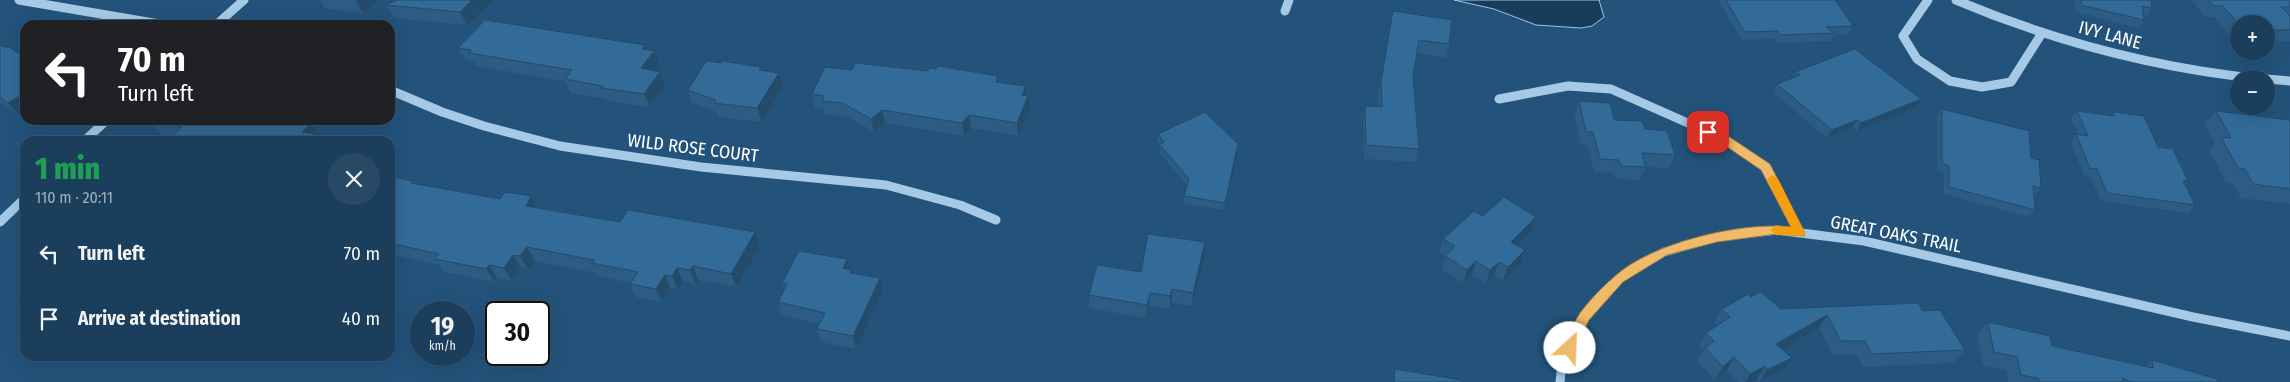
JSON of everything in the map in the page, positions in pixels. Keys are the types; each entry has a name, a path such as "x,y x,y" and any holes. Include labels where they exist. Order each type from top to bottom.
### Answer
{"street":[{"path":"20,0 136,20"},
{"path":"222,20 244,0"},
{"path":"1285,11 1289,0"},
{"path":"1928,0 1903,36 1917,60 1950,81 1982,87 2011,82 2042,32"},
{"name":"IVY LANE","path":"1956,0 1991,16 2103,53 2230,76"},
{"path":"2275,80 2290,81"},
{"path":"1499,99 1568,86 1611,89 1724,139 1766,167 1799,233"},
{"name":"WILD ROSE COURT","path":"395,92 451,115 560,146 701,167 886,185 933,196 996,220"},
{"path":"90,136 102,125"},
{"path":"0,222 20,203"},
{"name":"GREAT OAKS TRAIL","path":"1560,382 1562,364 1584,317 1619,279 1664,252 1717,237 1777,230 1864,241 2193,317 2290,336"}],"water":[{"path":"1454,0 1599,0 1604,17 1592,26 1581,28 1536,25 1494,9"}],"building":[{"path":"397,0 472,0 460,12 386,5"},
{"path":"1726,0 1835,0 1853,26 1826,27 1834,33 1780,35 1778,31 1745,32"},
{"path":"2081,0 2151,0 2152,8 2142,6 2144,20 2081,5"},
{"path":"2209,0 2290,0 2290,7 2281,7 2290,16 2290,30 2275,30 2275,15 2231,15 2223,6 2214,6"},
{"path":"1393,11 1452,20 1449,44 1419,40 1413,76 1419,149 1366,145 1365,106 1382,107 1381,82"},
{"path":"485,20 645,45 642,49 654,51 641,68 660,72 644,94 602,88 603,86 565,79 572,70 469,53 471,50 458,48"},
{"path":"0,46 11,48 20,54 20,96 8,103 0,97"},
{"path":"1855,49 1921,99 1861,123 1857,120 1832,130 1777,84 1800,75 1795,72"},
{"path":"706,61 721,63 722,61 761,67 759,70 779,73 757,108 714,103 716,100 688,90"},
{"path":"855,63 928,71 929,68 936,69 938,66 998,76 996,82 1026,86 1022,95 1028,96 1017,123 969,115 962,123 882,110 871,119 842,103 822,101 824,96 812,94 825,67 852,70"},
{"path":"1579,101 1610,103 1614,120 1642,121 1645,129 1667,131 1675,155 1642,153 1646,167 1621,166 1619,160 1600,159 1593,132 1586,132"},
{"path":"1942,109 2029,131 2031,158 2039,160 2041,188 2033,186 2035,210 1949,187 1949,166 1942,163"},
{"path":"2077,111 2114,116 2113,112 2144,116 2158,147 2173,149 2188,181 2183,181 2195,205 2107,193 2097,169 2090,168 2076,134 2088,136"},
{"path":"2216,111 2230,113 2230,115 2248,115 2289,120 2290,189 2253,184 2245,169 2238,168 2221,137 2231,138"},
{"path":"1205,112 1238,144 1225,203 1184,196 1189,179 1159,144 1164,142 1158,134"},
{"path":"173,125 310,125 302,132 324,136 171,136 182,127"},
{"path":"395,177 413,181 411,183 500,199 505,192 531,196 526,206 620,222 628,210 755,232 731,274 693,266 690,270 677,268 672,276 665,275 656,289 630,284 638,272 592,263 594,260 527,247 520,256 513,255 504,268 489,265 486,269 435,259 439,254 395,244"},
{"path":"1504,197 1536,217 1511,242 1525,250 1508,267 1499,262 1490,270 1476,261 1467,270 1445,256 1455,246 1443,239 1474,211 1483,216"},
{"path":"1148,234 1205,242 1193,293 1172,289 1170,296 1150,293 1147,305 1089,295 1097,265 1141,272"},
{"path":"799,251 847,259 843,268 851,270 850,273 880,278 853,336 817,329 825,313 778,302 787,284 782,283"},
{"path":"1761,292 1781,309 1918,303 1923,311 1940,310 1965,350 1872,354 1865,341 1841,341 1827,315 1776,344 1792,358 1767,370 1765,366 1750,374 1734,357 1723,367 1705,348 1714,341 1706,333 1730,317 1722,309 1748,294 1751,297"},
{"path":"1988,322 2050,336 2052,346 2153,368 2152,360 2217,379 2218,382 2132,382 2122,378 2123,382 2039,382 2038,378 2021,375 2017,357 1994,352"},
{"path":"1395,369 1461,380 1461,382 1394,382"}],"slow traffic":[{"path":"1772,179 1799,233 1776,230"}],"route":[{"path":"1570,348 1584,317 1619,279 1664,252 1717,237 1777,230 1799,233 1766,167 1724,139 1708,132"}]}
